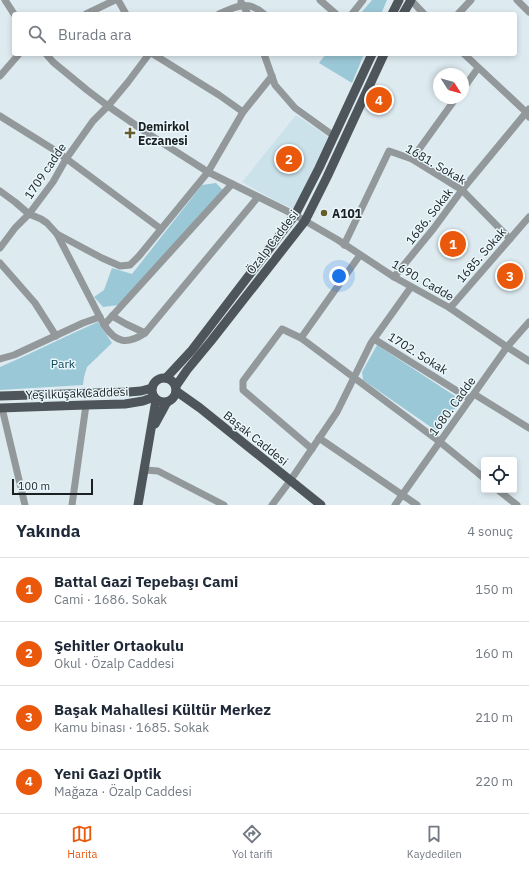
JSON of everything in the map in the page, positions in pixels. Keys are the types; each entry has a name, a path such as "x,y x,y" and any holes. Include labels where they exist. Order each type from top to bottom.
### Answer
{"main road":[{"path":"393,12 399,0"},
{"path":"404,12 411,0"},
{"name":"Özalp Caddesi","path":"166,378 192,350 295,214 319,168 371,56"},
{"name":"Özalp Caddesi","path":"176,389 187,370 305,220 327,177 383,56"},
{"path":"138,505 145,470 155,399 152,394 152,388 155,381 166,378 173,382 176,389 173,398 167,402 151,432"},
{"path":"0,396 129,392 152,388"},
{"name":"Başak Caddesi","path":"176,389 321,505"},
{"path":"155,399 167,402"},
{"name":"Yeşilkuşak Caddesi","path":"1,408 86,404 125,404 155,399"}],"street":[{"path":"5,0 13,12"},
{"path":"90,12 117,0 125,12"},
{"path":"320,0 334,12"},
{"path":"354,12 363,0"},
{"path":"411,0 422,12"},
{"path":"460,12 471,0"},
{"path":"518,0 529,12"},
{"path":"241,2 247,12"},
{"path":"223,12 241,2 255,5 263,12"},
{"path":"0,75 17,56"},
{"name":"1690. Cadde","path":"48,56 53,62 108,106 208,172 295,214 394,277 450,308 529,361"},
{"name":"1709 cadde","path":"0,248 15,228 29,214 53,182 66,159 93,121 108,106 148,56"},
{"path":"156,56 243,112"},
{"path":"265,56 276,85 295,108 334,136"},
{"path":"466,56 528,112"},
{"path":"469,81 478,68"},
{"path":"57,234 120,266 130,265 208,172 243,112 272,76"},
{"path":"412,159 452,104"},
{"name":"1686. Sokak","path":"394,277 434,228 462,190 528,112"},
{"path":"0,116 56,151 161,229"},
{"name":"1681. Sokak","path":"344,245 389,151 412,159 462,190 510,239"},
{"path":"104,325 232,184"},
{"path":"0,191 29,214 47,223 57,234 104,325 116,339 123,340 140,337 145,333 258,197"},
{"name":"1685. Sokak","path":"450,308 529,217"},
{"path":"301,338 360,255"},
{"path":"0,263 35,303 56,336"},
{"path":"272,505 338,412 374,339 411,286"},
{"path":"112,316 145,333"},
{"path":"0,359 14,355 83,323 100,317"},
{"name":"1680. Cadde","path":"395,505 507,347 529,322"},
{"path":"312,449 243,390 243,381 282,328 301,338 440,442 481,476"},
{"name":"1702. Sokak","path":"374,339 529,428"},
{"path":"72,505 86,404"},
{"path":"1,408 3,426 25,505"},
{"path":"319,438 417,505"},
{"path":"145,470 158,471 224,505"},
{"path":"502,493 516,505"}],"shaded area":[{"path":"296,115 328,137 294,209 242,182"}],"green space":[{"path":"372,0 387,0 382,12 362,12"},
{"path":"324,56 363,56 352,83 319,63"},
{"path":"216,183 223,190 119,305 103,307 94,297 104,290 112,268 132,274 202,185"},
{"name":"Park","path":"98,322 112,343 87,367 83,385 0,390 0,367"},
{"path":"377,345 461,400 438,432 363,380 362,372"}],"place":[{"name":"Yeni Gazi Optik","path":"379,100"},
{"name":"Demirkol Eczanesi","path":"130,133"},
{"name":"Şehitler Ortaokulu","path":"289,159"},
{"name":"A101","path":"324,213"},
{"name":"Battal Gazi Tepebaşı Cami","path":"453,244"},
{"name":"Başak Mahallesi Kültür Merkez","path":"510,276"}]}
